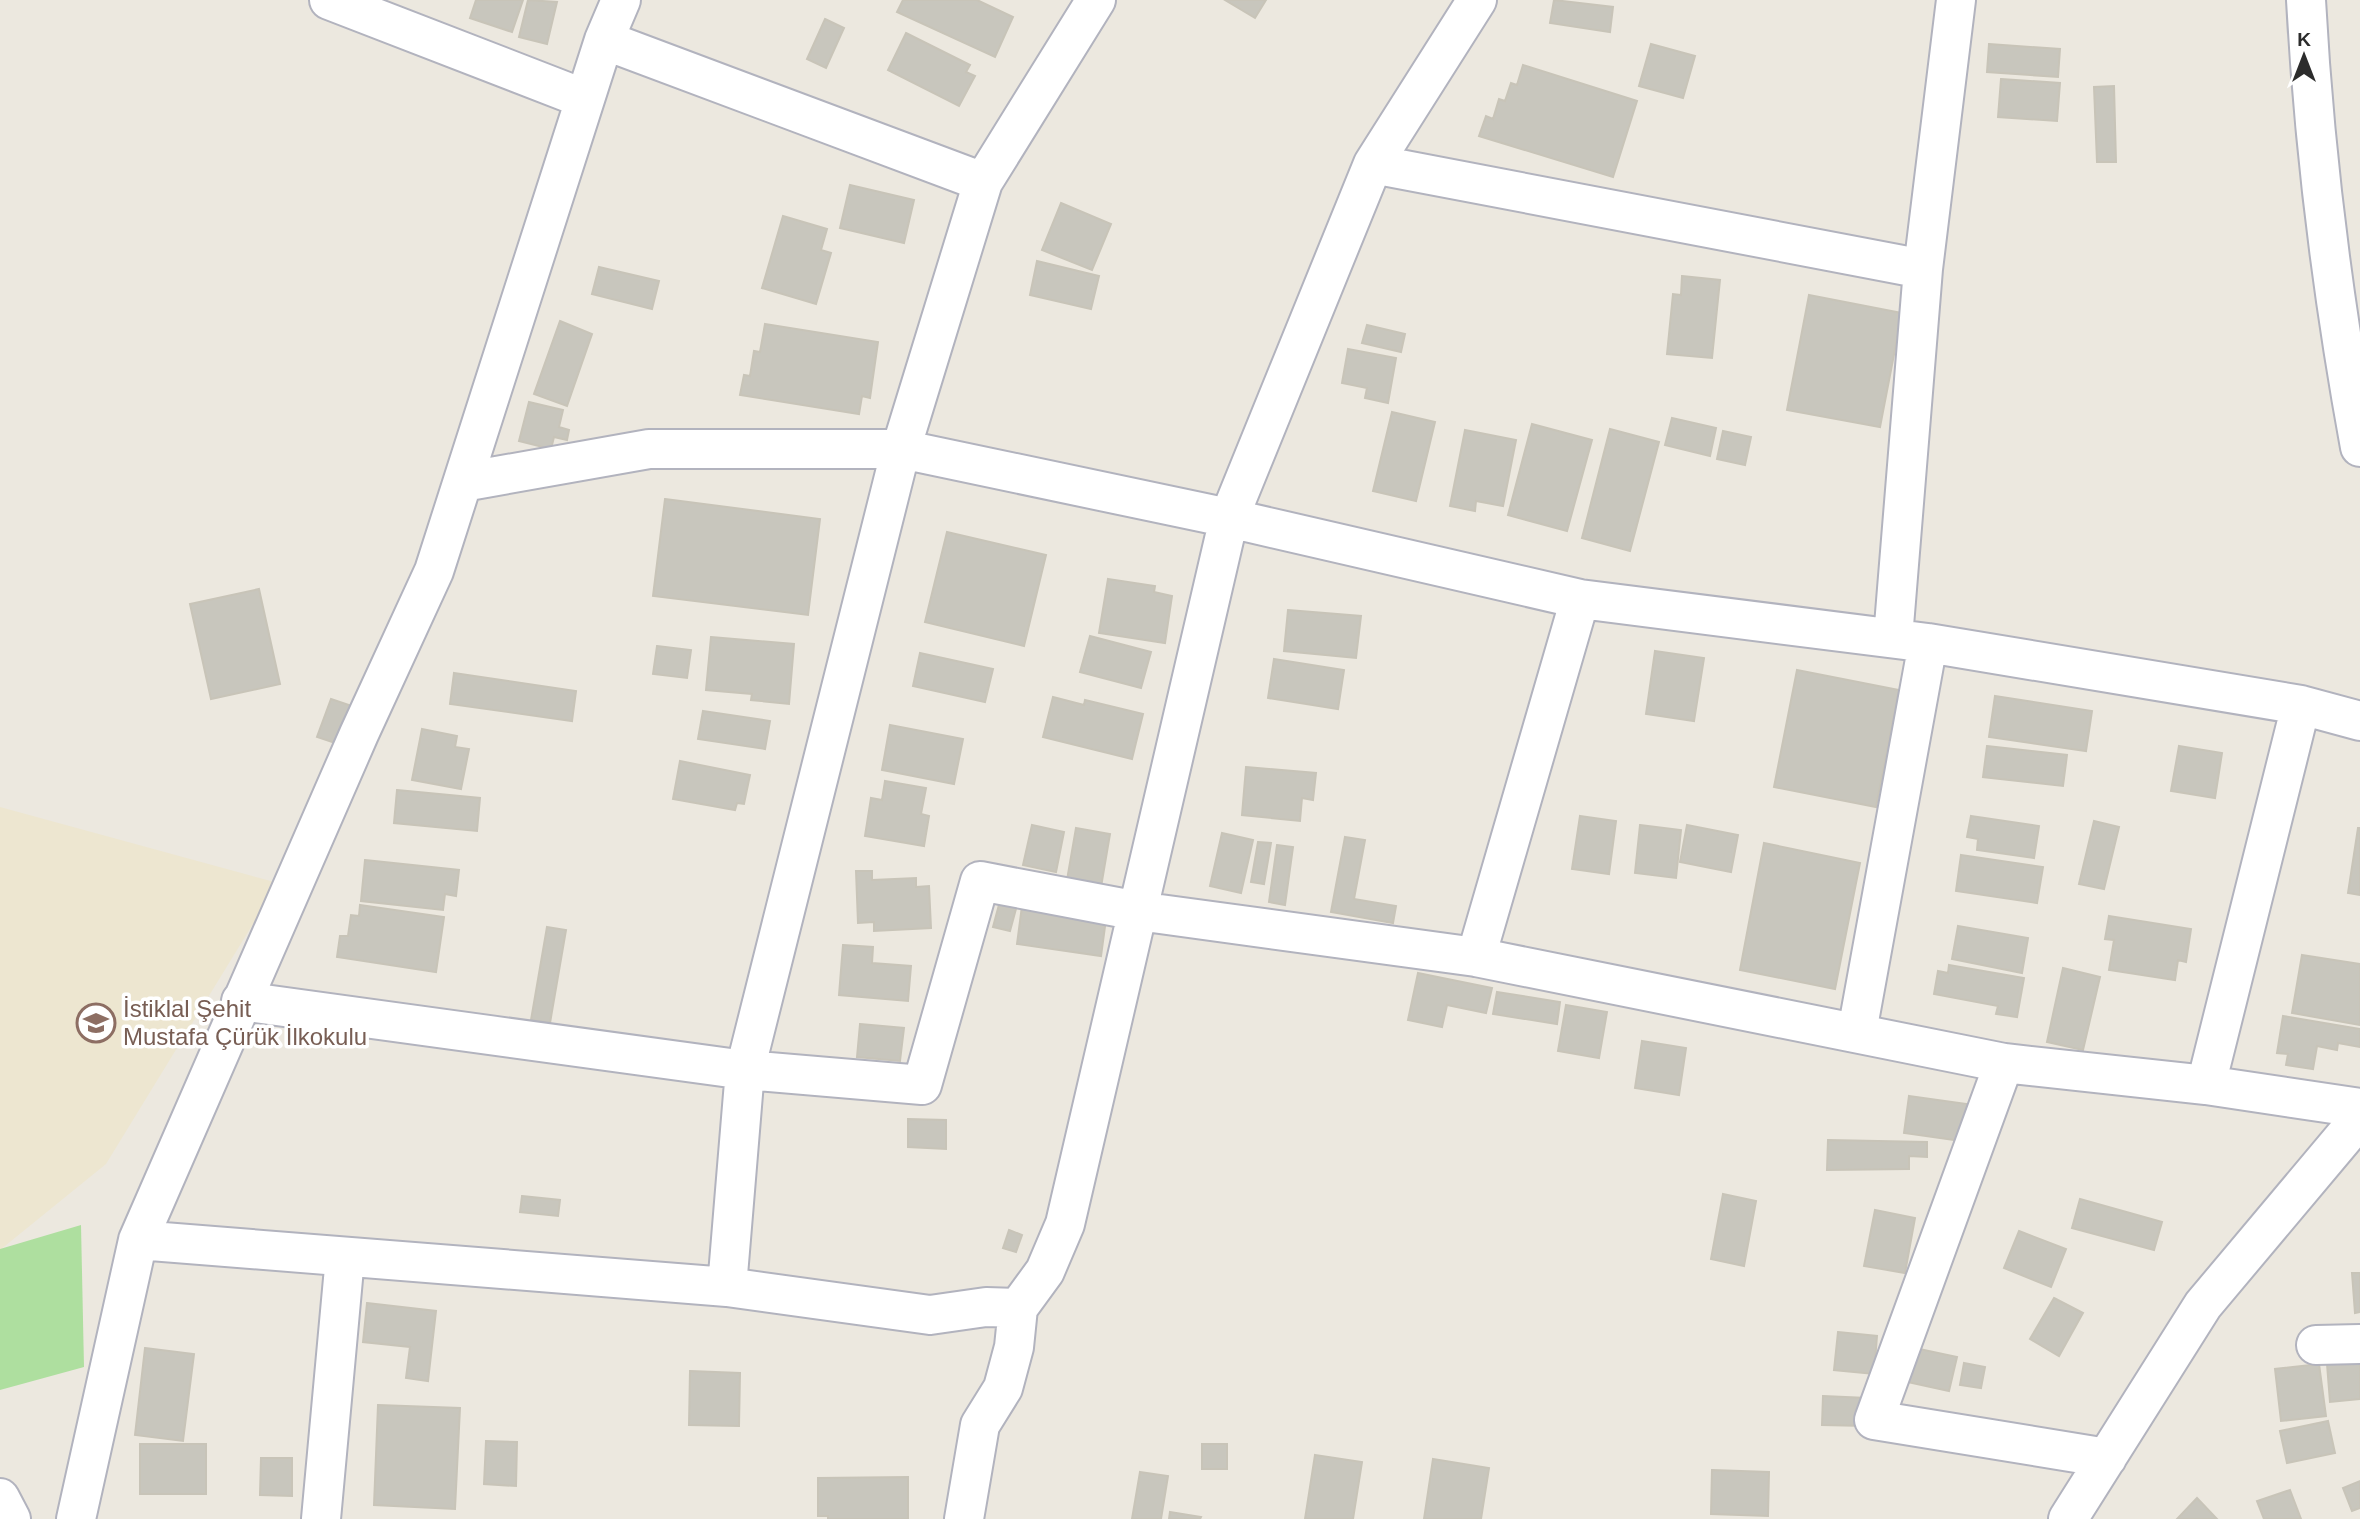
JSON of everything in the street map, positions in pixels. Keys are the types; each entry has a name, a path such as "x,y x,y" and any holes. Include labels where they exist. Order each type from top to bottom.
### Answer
{"street":[{"path":"329,0 586,99"},
{"path":"76,1519 138,1240 241,1001 434,571 604,40 621,0"},
{"path":"727,1287 745,1070 901,449 983,182 1096,0"},
{"path":"964,1519 980,1425 1003,1388 1014,1347 1018,1308 1045,1271 1065,1224 1229,518 1373,164 1477,0"},
{"path":"1857,1032 1910,640 1923,269 1956,0"},
{"path":"2306,0 2311,98 2353,370 2360,447"},
{"path":"604,40 983,182"},
{"path":"1373,164 1923,269"},
{"path":"463,482 649,449 901,449 1229,518 1580,599 1910,640 2301,705 2360,720"},
{"path":"1476,957 1580,599"},
{"path":"2206,1085 2301,705"},
{"path":"241,1001 745,1070 922,1085 980,881 1138,911 1476,957 2004,1063 2206,1085 2360,1108"},
{"path":"2004,1063 1874,1420 2107,1458"},
{"path":"2068,1519 2203,1305 2360,1118"},
{"path":"138,1240 727,1287 930,1315 986,1307 1018,1308"},
{"path":"321,1519 345,1257"},
{"path":"2316,1345 2360,1344"},
{"path":"0,1498 11,1519"}],"shaded area":[{"name":"İstiklal Şehit Mustafa Çürük İlkokulu","path":"0,807 278,883 106,1164 0,1250"}],"green space":[{"path":"81,1225 84,1367 0,1390 0,1249"}],"building":[{"path":"476,0 523,0 512,32 470,18"},
{"path":"528,0 557,2 547,44 519,37"},
{"path":"903,0 977,0 1013,17 995,57 897,12"},
{"path":"1225,0 1266,0 1255,18"},
{"path":"1554,0 1613,7 1610,32 1550,23"},
{"path":"825,19 844,28 826,68 807,59"},
{"path":"906,33 970,65 966,72 975,76 959,106 888,70"},
{"path":"1651,44 1695,56 1683,98 1639,86"},
{"path":"1989,44 2060,49 2058,77 1987,72"},
{"path":"1523,65 1637,101 1613,177 1479,136 1486,116 1493,119 1499,99 1505,101 1511,83 1517,85"},
{"path":"2001,79 2060,83 2057,121 1998,117"},
{"path":"2114,86 2116,162 2097,162 2094,87"},
{"path":"850,185 914,200 904,243 840,228"},
{"path":"1061,203 1111,224 1092,270 1042,250"},
{"path":"783,216 827,229 821,250 831,253 816,304 762,288"},
{"path":"1037,261 1099,276 1091,309 1030,295"},
{"path":"599,267 659,281 652,309 592,294"},
{"path":"1682,276 1720,280 1712,358 1667,354 1673,294 1681,295"},
{"path":"1809,295 1902,313 1880,427 1787,410"},
{"path":"560,321 592,334 567,406 534,394"},
{"path":"765,324 878,342 870,398 862,396 859,414 740,395 744,375 750,376 754,351 760,352"},
{"path":"1367,325 1405,334 1401,352 1362,343"},
{"path":"1348,349 1396,358 1388,403 1365,398 1367,388 1342,383"},
{"path":"529,402 563,410 559,427 569,430 567,440 554,437 551,449 519,441"},
{"path":"1392,412 1435,422 1416,501 1373,491"},
{"path":"1672,418 1716,428 1710,456 1665,445"},
{"path":"1532,424 1592,440 1567,531 1508,515"},
{"path":"1610,429 1659,442 1630,551 1582,538"},
{"path":"1465,430 1516,440 1503,506 1476,501 1475,511 1450,506"},
{"path":"1723,431 1751,437 1745,465 1717,459"},
{"path":"665,499 820,519 808,615 653,596"},
{"path":"947,532 1046,555 1024,646 925,622"},
{"path":"1108,579 1155,586 1154,592 1172,596 1165,643 1099,633"},
{"path":"259,589 280,684 211,699 190,604"},
{"path":"1288,610 1361,616 1356,658 1284,651"},
{"path":"1090,636 1151,652 1141,688 1080,672"},
{"path":"711,637 794,644 789,704 751,700 752,694 706,690"},
{"path":"657,646 691,650 687,678 653,674"},
{"path":"1655,651 1704,658 1694,721 1646,714"},
{"path":"920,653 993,669 985,702 913,686"},
{"path":"1274,659 1344,670 1338,709 1268,698"},
{"path":"1797,670 1899,690 1876,807 1774,787"},
{"path":"454,673 576,691 572,721 450,704"},
{"path":"1995,696 2092,711 2086,751 1989,737"},
{"path":"1053,697 1084,705 1085,700 1143,714 1132,759 1043,737"},
{"path":"331,699 361,709 347,747 317,737"},
{"path":"703,711 770,721 765,749 698,739"},
{"path":"890,725 963,739 954,784 882,770"},
{"path":"422,729 457,736 455,747 469,749 461,789 412,780"},
{"path":"1987,746 2067,755 2063,786 1983,777"},
{"path":"2179,746 2222,753 2215,798 2171,791"},
{"path":"680,761 750,775 744,804 737,803 735,810 673,799"},
{"path":"1246,767 1316,773 1313,800 1302,798 1300,821 1242,815"},
{"path":"885,781 926,788 921,814 929,816 924,846 865,836 871,798 882,800"},
{"path":"397,790 480,798 477,831 394,823"},
{"path":"1580,816 1616,821 1609,874 1572,869"},
{"path":"1971,816 2039,826 2034,858 1977,850 1978,839 1967,837"},
{"path":"2094,821 2119,827 2104,889 2079,884"},
{"path":"1032,825 1064,832 1056,872 1023,865"},
{"path":"1640,825 1681,830 1676,878 1635,873"},
{"path":"1687,825 1738,835 1731,872 1680,862"},
{"path":"1076,828 1110,834 1101,887 1067,880"},
{"path":"2360,828 2360,895 2348,893"},
{"path":"1222,833 1253,840 1241,893 1210,886"},
{"path":"1345,837 1365,840 1354,899 1396,906 1393,923 1331,912"},
{"path":"1258,842 1271,843 1264,884 1251,882"},
{"path":"1764,843 1860,863 1835,989 1740,970"},
{"path":"1277,845 1293,847 1285,905 1269,902"},
{"path":"1961,855 2043,867 2037,903 1956,891"},
{"path":"365,860 459,870 456,896 445,894 443,910 361,901"},
{"path":"856,871 872,871 872,880 916,878 916,887 929,886 931,928 874,931 874,922 858,923"},
{"path":"1000,901 1017,905 1010,931 993,927"},
{"path":"360,905 444,917 436,972 337,957 340,936 348,936 351,915 359,916"},
{"path":"1022,906 1106,919 1101,956 1017,944"},
{"path":"2109,916 2191,929 2186,962 2178,960 2175,980 2109,970 2114,940 2105,939"},
{"path":"1958,926 2028,938 2022,973 1952,959"},
{"path":"547,927 566,930 550,1023 531,1020"},
{"path":"843,945 873,947 872,963 911,966 908,1001 839,995"},
{"path":"2302,955 2360,964 2360,1025 2292,1013"},
{"path":"1949,965 2024,978 2017,1017 1996,1014 1998,1006 1934,994 1938,971 1948,973"},
{"path":"2063,968 2100,977 2083,1050 2047,1042"},
{"path":"1418,973 1492,988 1486,1013 1447,1005 1442,1027 1408,1020"},
{"path":"1497,992 1560,1002 1557,1024 1493,1014"},
{"path":"1566,1005 1607,1012 1599,1058 1558,1051"},
{"path":"2283,1016 2360,1029 2360,1047 2338,1043 2337,1050 2317,1046 2313,1069 2286,1065 2288,1054 2277,1053"},
{"path":"860,1024 904,1028 900,1061 857,1057"},
{"path":"1642,1041 1686,1048 1679,1095 1635,1088"},
{"path":"1909,1096 1967,1104 1962,1141 1904,1133"},
{"path":"908,1119 946,1120 946,1149 908,1147"},
{"path":"1828,1140 1927,1142 1927,1157 1909,1156 1909,1169 1827,1170"},
{"path":"1723,1194 1756,1201 1744,1266 1711,1259"},
{"path":"522,1196 560,1200 558,1216 520,1212"},
{"path":"2080,1199 2162,1222 2154,1250 2072,1228"},
{"path":"1875,1210 1915,1218 1905,1273 1864,1266"},
{"path":"1009,1230 1022,1235 1016,1252 1003,1248"},
{"path":"2019,1231 2066,1249 2051,1287 2004,1268"},
{"path":"2352,1273 2360,1273 2360,1312 2355,1313"},
{"path":"2054,1298 2083,1313 2059,1356 2030,1339"},
{"path":"367,1303 436,1311 428,1381 406,1378 410,1347 363,1342"},
{"path":"1838,1332 1877,1336 1874,1374 1834,1370"},
{"path":"1910,1347 1957,1357 1949,1391 1903,1381"},
{"path":"145,1348 194,1354 183,1441 135,1435"},
{"path":"2360,1361 2360,1399 2330,1402 2327,1364"},
{"path":"1964,1363 1985,1367 1981,1388 1960,1385"},
{"path":"2319,1364 2326,1416 2281,1421 2275,1369"},
{"path":"690,1371 740,1373 739,1426 689,1425"},
{"path":"1823,1396 1867,1398 1866,1426 1822,1425"},
{"path":"378,1405 460,1408 455,1509 374,1505"},
{"path":"2328,1421 2335,1453 2287,1463 2280,1431"},
{"path":"486,1441 517,1442 516,1486 484,1484"},
{"path":"140,1444 206,1444 206,1494 140,1494"},
{"path":"1202,1444 1227,1444 1227,1469 1202,1469"},
{"path":"1315,1455 1362,1462 1353,1519 1305,1519"},
{"path":"261,1458 292,1458 292,1496 260,1495"},
{"path":"1433,1459 1489,1468 1481,1519 1424,1519"},
{"path":"1712,1470 1769,1472 1768,1516 1711,1514"},
{"path":"1140,1472 1168,1476 1161,1519 1132,1519"},
{"path":"908,1477 908,1519 828,1519 828,1516 818,1516 818,1478"},
{"path":"2360,1481 2360,1508 2352,1511 2343,1488"},
{"path":"2290,1490 2301,1519 2264,1519 2257,1501"},
{"path":"2197,1498 2217,1519 2177,1519"},
{"path":"1170,1512 1201,1517 1169,1519"}],"place":[{"name":"İstiklal Şehit Mustafa Çürük İlkokulu","path":"96,1023"}]}
